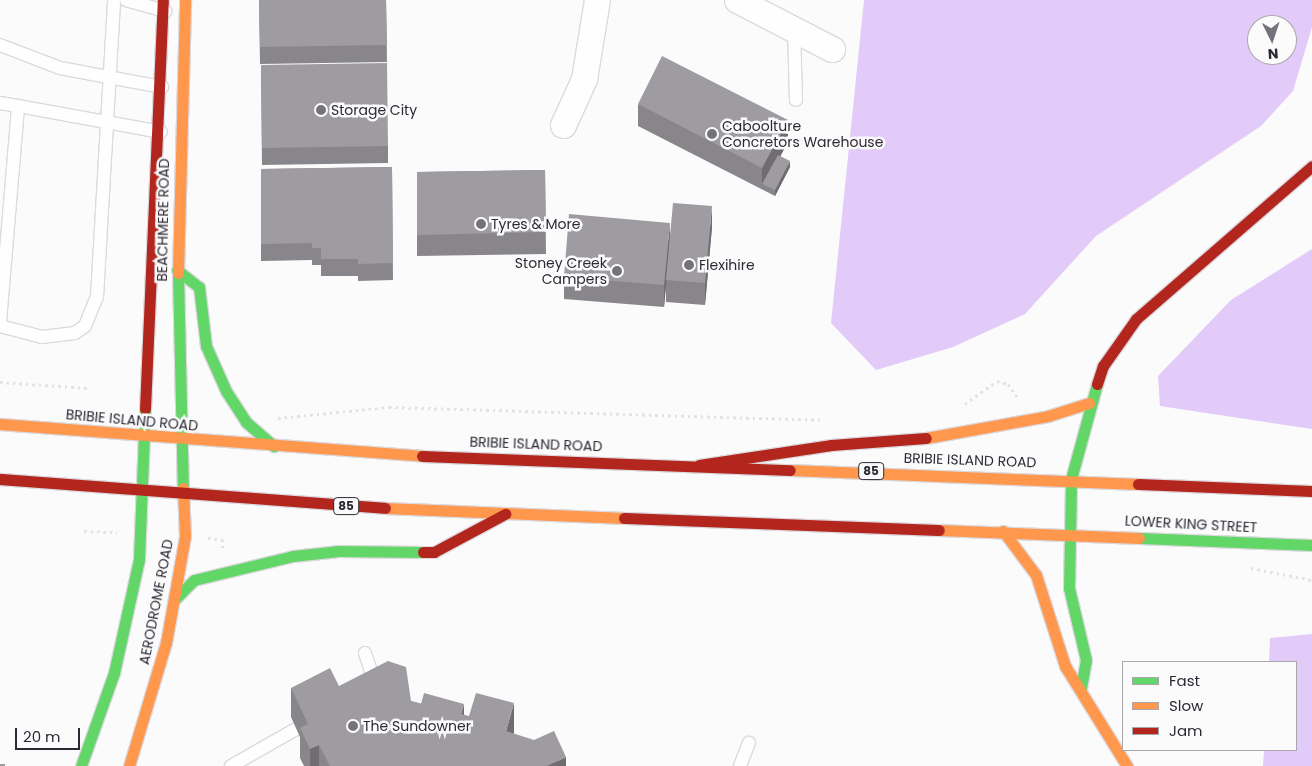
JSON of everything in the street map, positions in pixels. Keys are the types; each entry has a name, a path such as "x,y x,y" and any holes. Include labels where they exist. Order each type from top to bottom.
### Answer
{"main road":[{"name":"BEACHMERE ROAD","path":"182,440 177,270 179,89 185,0"},
{"name":"BEACHMERE ROAD","path":"143,436 163,5"},
{"path":"1081,688 1086,660 1069,588 1068,533 1071,479 1089,403 1103,366 1136,319 1312,166"},
{"path":"177,270 199,288 206,346 246,422 274,446"},
{"path":"699,465 831,445 924,438 1021,421 1089,403"},
{"name":"BRIBIE ISLAND ROAD","path":"0,424 182,440 384,454 1071,479"},
{"name":"AERODROME ROAD","path":"81,766 130,608 139,559 143,436"},
{"name":"AERODROME ROAD","path":"129,766 175,599 186,495 182,440"},
{"name":"85","path":"0,479 186,495 506,513 1068,533"},
{"name":"85","path":"1071,479 1312,491"},
{"path":"175,599 194,580 211,574 293,556 339,551 434,552 506,513"},
{"path":"1003,531 1036,575 1065,666 1081,688 1128,766"},
{"name":"LOWER KING STREET","path":"1068,533 1312,545"}],"street":[{"path":"563,125 584,79 597,0"},
{"path":"737,0 832,49"}],"lane":[{"path":"0,326 57,337 85,326 100,280 114,0"},
{"path":"126,0 163,5 184,14"},
{"path":"794,29 796,100"},
{"path":"0,45 60,68 110,79 179,89"},
{"path":"0,103 109,126 179,134"},
{"path":"0,322 18,106"},
{"path":"360,696 368,691 371,672 365,652"},
{"path":"231,766 296,729"},
{"path":"740,766 749,743"}],"path":[{"path":"958,406 973,401 988,384 1002,381 1016,393 1021,421"},
{"path":"0,382 88,388"},
{"path":"246,422 389,407 830,420"},
{"path":"1245,567 1312,580"}],"shaded area":[{"path":"864,0 1312,0 1312,27 1293,91 1261,126 1096,236 1025,314 953,347 876,370 831,323"},
{"path":"1312,249 1312,429 1160,406 1158,376 1231,300"},
{"path":"1312,634 1312,766 1263,766 1264,751 1297,751 1297,661 1269,661 1270,638"}],"building":[{"path":"259,0 386,0 387,45 260,47"},
{"path":"662,56 788,120 762,168 638,104"},
{"path":"387,63 388,146 262,148 261,65"},
{"path":"778,155 790,161 775,190 762,184"},
{"path":"392,167 393,263 358,264 358,259 321,259 321,248 312,248 312,243 261,244 261,169"},
{"path":"545,170 546,232 417,235 417,172"},
{"path":"673,203 712,206 705,283 666,280"},
{"path":"569,214 670,223 664,285 564,277"},
{"path":"388,661 406,667 411,701 421,704 424,693 464,704 461,714 469,716 476,693 514,703 506,731 534,740 554,731 566,757 547,766 330,766 319,745 310,749 300,728 308,724 291,688 330,668 339,686"}],"traffic: fast":[{"path":"177,270 199,287 206,346 226,391 246,422 274,446"},
{"path":"178,273 183,488"},
{"path":"1081,688 1086,660 1069,588 1071,479 1097,384"},
{"path":"81,766 114,673 139,559 145,409"},
{"path":"1139,538 1312,545"},
{"path":"175,599 194,580 293,556 339,551 423,552"}],"traffic: slow":[{"path":"178,273 185,0"},
{"path":"926,438 1048,416 1089,403"},
{"path":"0,424 422,456"},
{"path":"790,470 1138,484"},
{"path":"129,766 166,643 185,536 183,488"},
{"path":"385,508 624,518"},
{"path":"939,530 1139,538"},
{"path":"1003,531 1036,575 1065,666 1127,766"}],"traffic: jam":[{"path":"145,409 163,0"},
{"path":"1097,384 1103,366 1136,319 1312,166"},
{"path":"699,465 831,445 926,438"},
{"path":"422,456 790,470"},
{"path":"0,479 385,508"},
{"path":"1138,484 1312,491"},
{"path":"423,552 434,552 505,514"},
{"path":"624,518 939,530"}],"place":[{"name":"Storage City","path":"321,110"},
{"name":"Caboolture Concretors Warehouse","path":"712,134"},
{"name":"Tyres & More","path":"481,224"},
{"name":"Flexihire","path":"689,265"},
{"name":"Stoney Creek Campers","path":"617,271"},
{"name":"The Sundowner","path":"353,726"}]}
